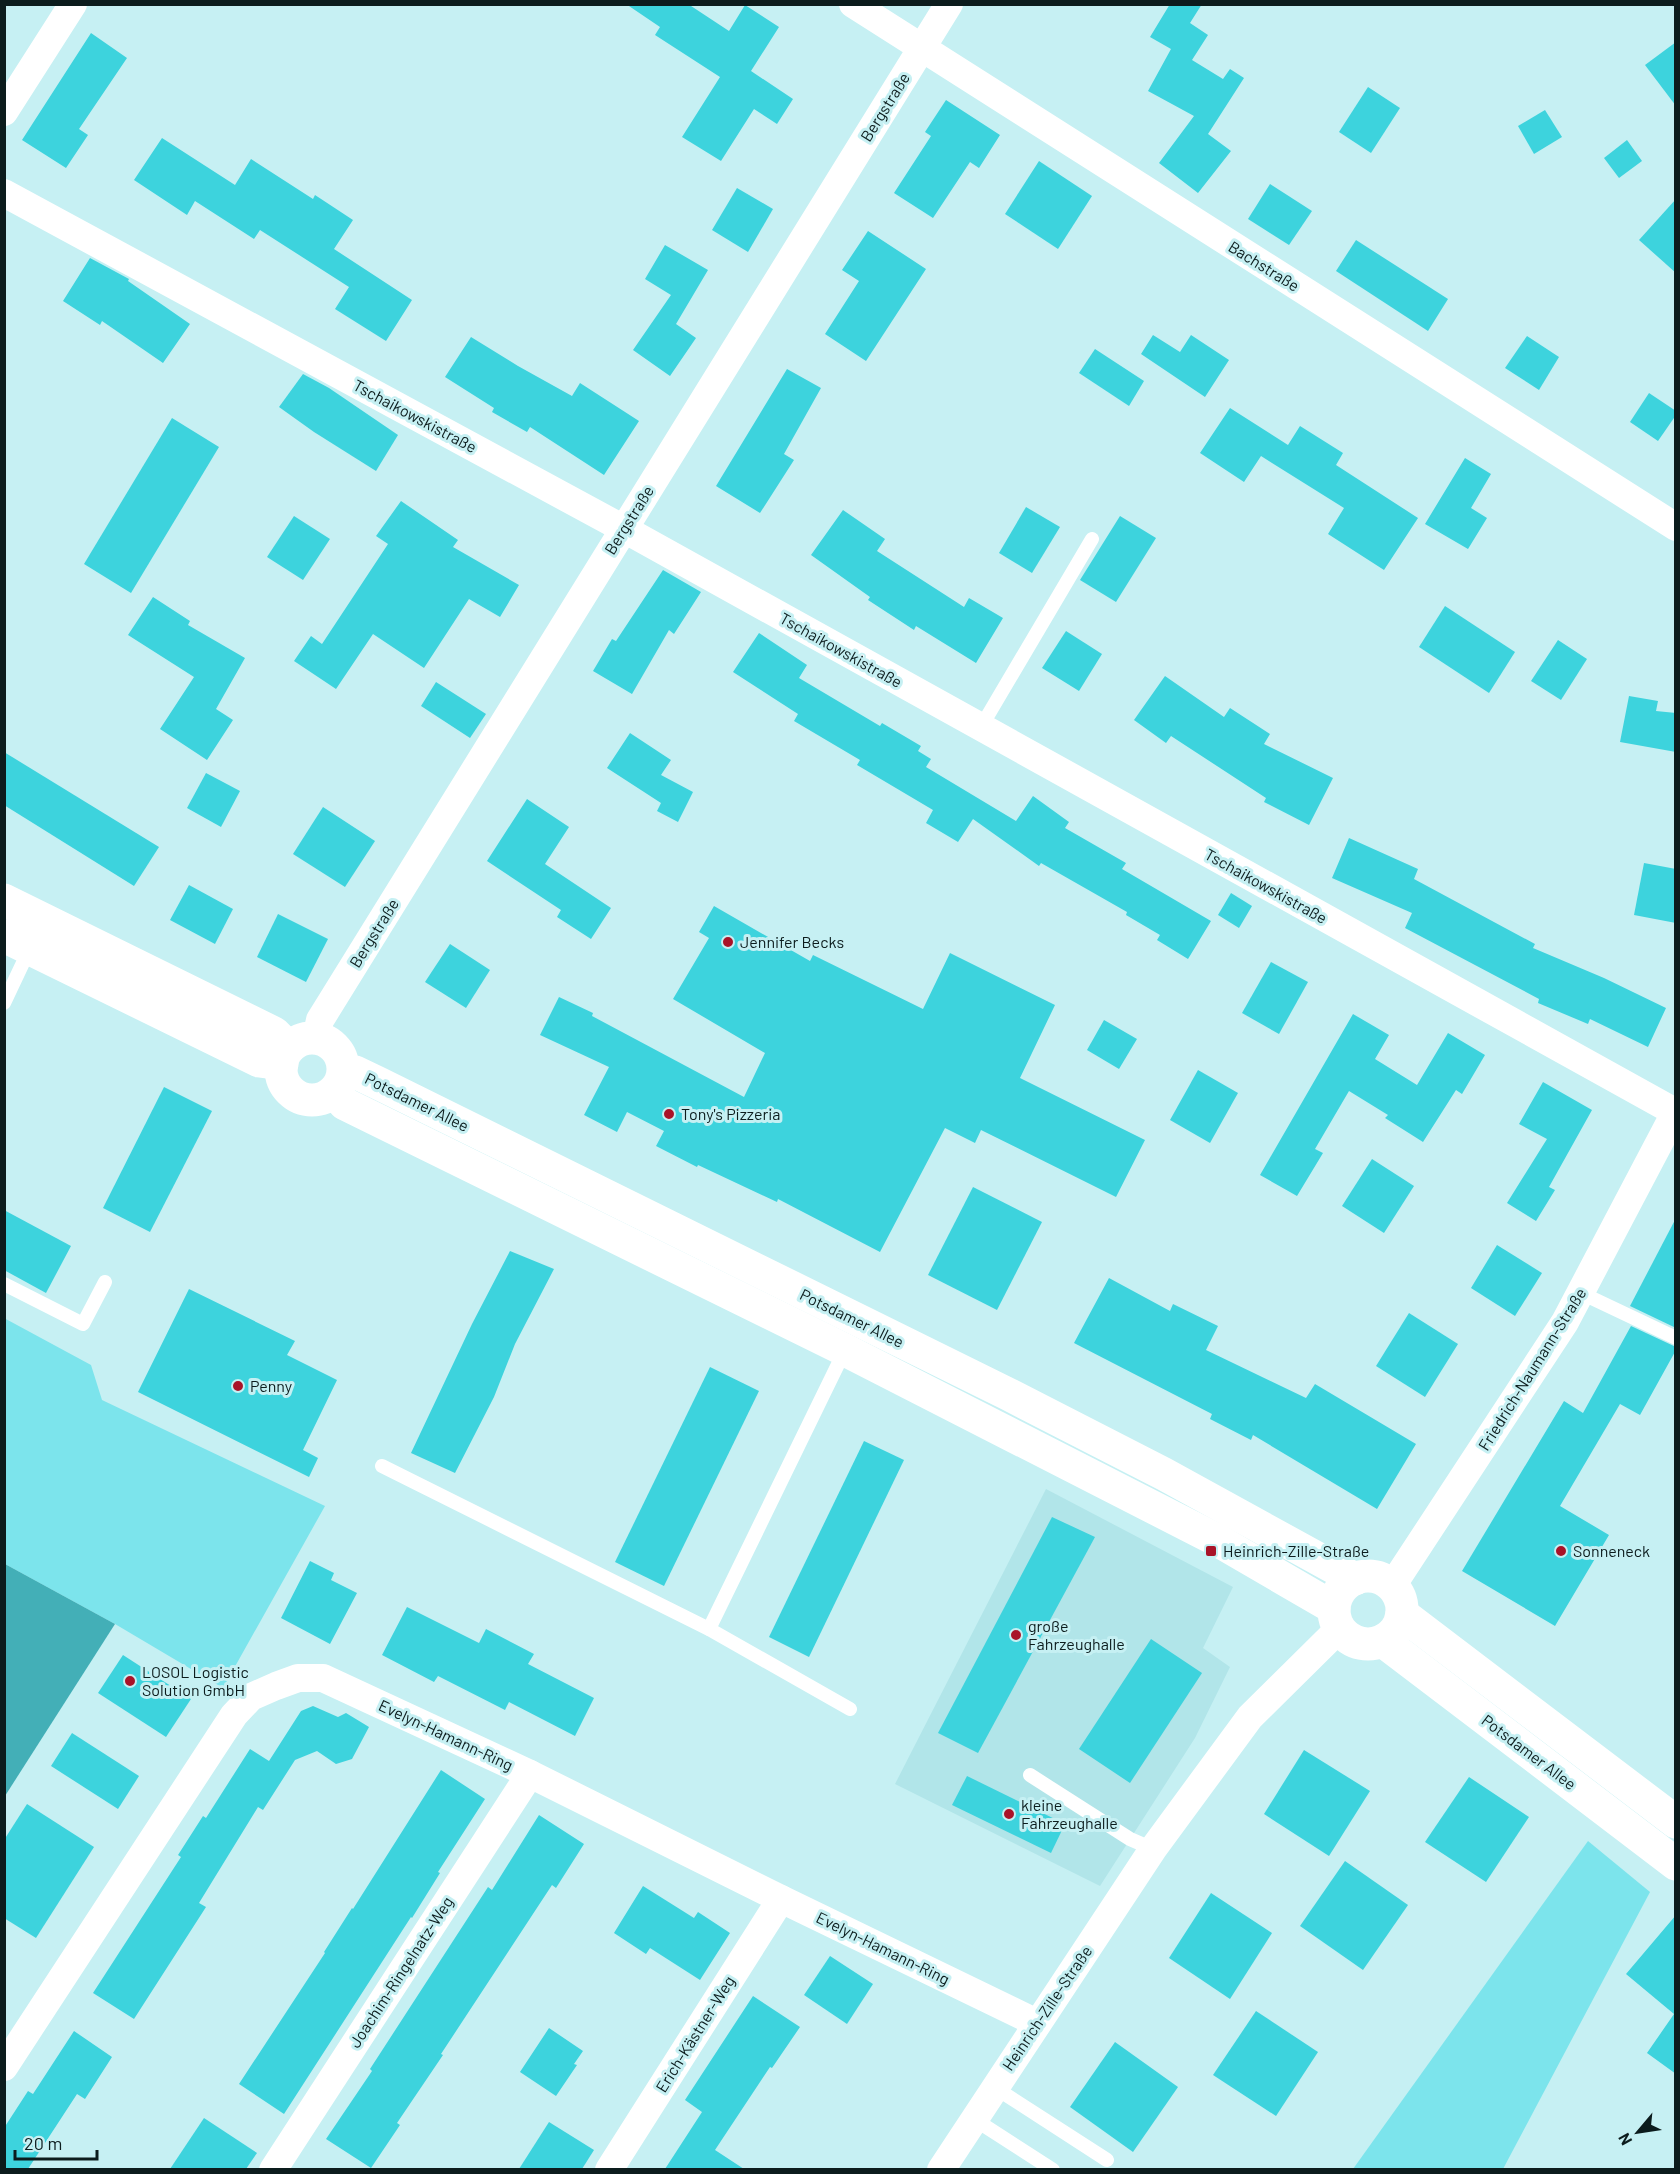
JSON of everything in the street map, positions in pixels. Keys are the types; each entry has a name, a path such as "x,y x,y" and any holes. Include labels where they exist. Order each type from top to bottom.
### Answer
{"street":[{"path":"4,112 73,4"},
{"name":"Bachstraße","path":"853,4 1676,527"},
{"name":"Bergstraße","path":"296,1050 325,1012 949,4"},
{"name":"Tschaikowskistraße","path":"4,193 624,529 1675,1112"},
{"path":"4,900 30,934 259,1061 296,1050 327,1041 342,1059 339,1081 315,1100 296,1096 284,1082 296,1050"},
{"name":"Potsdamer Allee","path":"339,1081 345,1104 852,1336 1008,1394 1164,1474 1355,1579"},
{"name":"Friedrich-Naumann-Straße","path":"1397,1600 1565,1322 1675,1112"},
{"name":"Potsdamer Allee","path":"852,1336 1216,1540 1337,1618"},
{"path":"1375,1577 1397,1600 1399,1624 1383,1641 1363,1644 1346,1636 1337,1618 1341,1591 1355,1579 1375,1577"},
{"name":"Potsdamer Allee","path":"1397,1600 1676,1822"},
{"name":"Heinrich-Zille-Straße","path":"940,2169 1153,1849 1250,1717 1337,1618"},
{"name":"Potsdamer Allee","path":"1383,1641 1676,1864"},
{"name":"Evelyn-Hamann-Ring","path":"4,2067 234,1715 251,1697 298,1678 323,1678 530,1774 1037,2023"},
{"name":"Joachim-Ringelnatz-Weg","path":"273,2169 530,1774"},
{"name":"Erich-Kästner-Weg","path":"609,2169 781,1899"}],"lane":[{"path":"981,727 1092,539"},
{"path":"4,1003 30,934"},
{"path":"4,1284 83,1324 105,1282"},
{"path":"1581,1293 1676,1338"},
{"path":"709,1629 852,1336"},
{"path":"382,1466 709,1629 850,1709"},
{"path":"1030,1775 1130,1839 1153,1849"},
{"path":"994,2087 1107,2160"},
{"path":"974,2119 1053,2169"}],"shaded area":[{"path":"4,1318 91,1365 102,1400 325,1506 223,1688 115,1624 5,1564"},
{"path":"1046,1489 1233,1587 1203,1648 1230,1667 1195,1738 1100,1886 895,1784"},
{"path":"5,1564 115,1624 5,1796"},
{"path":"1588,1841 1650,1892 1503,2169 1353,2169"}],"building":[{"path":"626,4 688,4 729,31 745,5 779,27 751,71 793,99 777,124 754,109 721,161 682,137 720,77 655,35 660,27"},
{"path":"1170,4 1202,4 1190,23 1208,35 1192,60 1223,79 1230,69 1244,78 1208,134 1231,151 1198,193 1159,163 1194,116 1148,91 1171,49 1150,37"},
{"path":"91,33 127,58 79,129 88,135 66,168 22,140"},
{"path":"1676,42 1676,106 1645,65"},
{"path":"1368,87 1400,108 1371,153 1339,132"},
{"path":"946,100 1000,135 979,168 970,162 933,218 894,193 931,136 925,132"},
{"path":"1545,110 1562,137 1534,154 1518,126"},
{"path":"162,138 235,185 251,159 313,199 315,195 353,220 334,249 412,300 386,341 335,309 349,287 260,230 254,239 195,201 187,215 134,180"},
{"path":"1627,140 1642,161 1619,178 1604,158"},
{"path":"1039,161 1092,196 1058,249 1005,214"},
{"path":"1270,184 1312,211 1289,245 1248,219"},
{"path":"737,188 773,209 748,252 712,230"},
{"path":"1676,199 1676,273 1639,240"},
{"path":"868,231 926,269 866,361 825,334 859,281 842,270"},
{"path":"1356,240 1448,299 1428,331 1336,271"},
{"path":"665,245 708,270 676,324 696,338 670,376 633,350 671,295 645,279"},
{"path":"90,258 129,279 128,281 190,324 163,363 102,321 100,325 63,301"},
{"path":"1153,335 1180,352 1191,335 1229,360 1205,397 1141,354"},
{"path":"1527,336 1559,357 1539,390 1505,368"},
{"path":"471,337 572,396 580,383 639,421 604,475 530,427 527,432 492,412 494,408 445,377"},
{"path":"1095,349 1144,381 1129,406 1079,373"},
{"path":"787,369 821,388 784,454 794,460 760,513 716,486"},
{"path":"303,374 329,388 398,435 376,471 279,407"},
{"path":"1649,393 1676,411 1676,415 1658,441 1630,422"},
{"path":"1230,408 1288,445 1300,426 1343,453 1336,465 1418,518 1384,570 1328,534 1344,508 1261,456 1244,482 1200,453"},
{"path":"172,418 219,447 131,593 84,564"},
{"path":"1465,458 1491,474 1471,508 1487,518 1468,549 1425,524"},
{"path":"401,501 458,540 453,547 519,585 500,617 469,599 424,668 373,634 336,689 294,661 311,636 322,644 388,544 376,536"},
{"path":"1026,507 1060,527 1032,573 999,553"},
{"path":"843,510 885,539 877,551 964,607 969,598 1003,618 976,663 916,626 914,630 868,600 870,597 811,555"},
{"path":"294,516 330,539 303,580 267,557"},
{"path":"1120,516 1156,538 1116,602 1080,580"},
{"path":"663,570 701,592 674,634 669,630 632,694 593,671 612,639 616,641"},
{"path":"153,597 190,621 188,625 245,658 216,709 233,720 207,760 160,729 194,677 128,635"},
{"path":"1445,606 1515,652 1489,693 1419,647"},
{"path":"1066,631 1102,654 1079,691 1042,668"},
{"path":"759,633 807,665 799,678 880,726 882,723 921,746 918,751 931,759 926,767 1016,821 1033,796 1069,822 1065,828 1126,863 1122,869 1211,921 1188,959 1157,940 1160,935 1126,915 1127,912 1041,863 1039,866 973,819 958,842 926,823 933,810 857,765 860,760 794,721 798,714 733,672"},
{"path":"1558,640 1587,659 1561,700 1531,681"},
{"path":"1165,676 1224,717 1230,708 1270,734 1264,744 1333,778 1309,825 1264,802 1266,798 1171,736 1166,743 1134,720"},
{"path":"436,682 486,714 470,738 421,706"},
{"path":"1629,696 1658,701 1656,711 1676,713 1676,752 1620,742"},
{"path":"630,733 671,760 661,775 693,792 678,822 657,811 661,803 607,768"},
{"path":"4,752 159,847 134,886 4,805"},
{"path":"206,773 240,791 221,827 187,808"},
{"path":"527,799 569,827 545,864 611,908 591,939 557,917 561,910 487,861"},
{"path":"323,807 375,841 345,887 293,854"},
{"path":"1349,838 1418,869 1414,879 1535,944 1533,948 1604,978 1666,1008 1648,1047 1590,1019 1588,1024 1538,1003 1539,999 1405,928 1412,913 1332,878"},
{"path":"1644,863 1676,869 1676,923 1634,915"},
{"path":"189,885 233,909 215,944 170,920"},
{"path":"1231,893 1252,906 1239,928 1218,915"},
{"path":"714,906 810,961 813,955 923,1009 950,953 1055,1005 1020,1078 1145,1140 1116,1197 981,1130 975,1143 945,1128 880,1252 778,1199 777,1202 698,1165 697,1167 656,1146 664,1131 627,1112 617,1132 584,1115 609,1067 540,1035 559,997 593,1013 592,1016 744,1097 765,1053 673,999 709,938 699,932"},
{"path":"278,914 328,939 306,982 257,957"},
{"path":"450,944 490,970 466,1008 425,982"},
{"path":"1271,962 1308,982 1279,1034 1242,1013"},
{"path":"1353,1014 1389,1035 1375,1059 1417,1085 1448,1033 1485,1055 1462,1094 1456,1090 1423,1142 1385,1118 1388,1115 1349,1091 1315,1149 1323,1153 1297,1196 1260,1175"},
{"path":"1104,1020 1137,1039 1119,1069 1087,1050"},
{"path":"1198,1070 1238,1093 1210,1143 1170,1120"},
{"path":"1543,1082 1592,1110 1549,1187 1555,1190 1536,1221 1507,1203 1547,1139 1519,1124"},
{"path":"164,1087 212,1111 150,1232 103,1208"},
{"path":"1372,1159 1414,1186 1384,1233 1342,1206"},
{"path":"973,1187 1042,1222 997,1310 928,1275"},
{"path":"4,1210 71,1246 46,1293 4,1270"},
{"path":"1676,1218 1676,1328 1630,1306"},
{"path":"1497,1245 1542,1273 1515,1316 1471,1288"},
{"path":"510,1251 554,1269 515,1344 494,1397 455,1473 411,1453 472,1324"},
{"path":"1109,1278 1170,1311 1173,1304 1218,1326 1206,1350 1306,1398 1315,1384 1416,1444 1377,1509 1253,1435 1251,1440 1210,1419 1212,1414 1074,1343"},
{"name":"Penny","path":"189,1289 295,1341 287,1355 337,1380 303,1450 318,1458 309,1477 138,1392"},
{"path":"1409,1313 1458,1344 1425,1397 1376,1366"},
{"path":"1631,1326 1676,1347 1676,1350 1640,1415 1620,1404 1560,1506 1609,1535 1555,1626 1462,1571 1564,1401 1583,1413"},
{"path":"710,1367 759,1391 664,1586 615,1562"},
{"path":"864,1441 904,1460 809,1657 769,1637"},
{"name":"große Fahrzeughalle","path":"1052,1517 1095,1537 978,1753 938,1733"},
{"path":"310,1561 334,1573 331,1580 357,1593 330,1644 281,1618"},
{"path":"407,1607 479,1643 486,1629 534,1654 528,1664 594,1698 575,1736 509,1702 505,1710 438,1676 434,1682 382,1655"},
{"path":"1151,1639 1202,1673 1130,1783 1079,1749"},
{"path":"123,1655 191,1699 166,1737 98,1693"},
{"path":"313,1706 338,1717 346,1713 369,1727 352,1759 336,1764 317,1751 295,1760 263,1810 258,1807 199,1903 206,1907 134,2019 93,1993 181,1857 178,1855 203,1816 206,1818 250,1749 269,1761 301,1711"},
{"path":"72,1733 139,1776 118,1809 51,1766"},
{"path":"1304,1750 1370,1791 1329,1856 1264,1814"},
{"path":"441,1770 485,1799 438,1872 440,1873 412,1918 284,2114 239,2084"},
{"name":"kleine Fahrzeughalle","path":"967,1776 1065,1824 1051,1853 952,1805"},
{"path":"1469,1777 1529,1817 1486,1882 1425,1842"},
{"path":"27,1804 94,1847 36,1938 4,1918 4,1840"},
{"path":"539,1815 584,1844 556,1888 552,1885 441,2054 443,2055 397,2123 400,2125 371,2168 326,2139 372,2071 370,2069 488,1887 492,1890"},
{"path":"1345,1861 1408,1905 1363,1970 1300,1926"},
{"path":"643,1886 694,1918 698,1912 730,1933 700,1980 650,1948 646,1954 614,1933"},
{"path":"1211,1893 1272,1933 1230,1999 1169,1958"},
{"path":"1676,1915 1676,2074 1647,2053 1674,2014 1626,1974"},
{"path":"830,1956 873,1984 847,2024 804,1995"},
{"path":"753,1996 800,2027 772,2068 770,2067 715,2150 744,2169 665,2169 702,2112 685,2100"},
{"path":"1256,2011 1318,2052 1276,2116 1213,2075"},
{"path":"549,2028 583,2051 574,2064 577,2065 556,2096 520,2072"},
{"path":"74,2031 112,2057 85,2099 77,2094 28,2169 4,2169 4,2128 28,2091 33,2094"},
{"path":"1115,2042 1178,2087 1133,2152 1070,2107"},
{"path":"204,2118 257,2153 246,2169 170,2169"},
{"path":"549,2122 594,2150 582,2169 519,2169"}],"place":[{"name":"Jennifer Becks","path":"728,942"},
{"name":"Tony's Pizzeria","path":"669,1114"},
{"name":"Penny","path":"238,1386"},
{"name":"Heinrich-Zille-Straße","path":"1211,1551"},
{"name":"Sonneneck","path":"1561,1551"},
{"name":"große Fahrzeughalle","path":"1016,1635"},
{"name":"LOSOL Logistic Solution GmbH","path":"130,1681"},
{"name":"kleine Fahrzeughalle","path":"1009,1814"}]}
